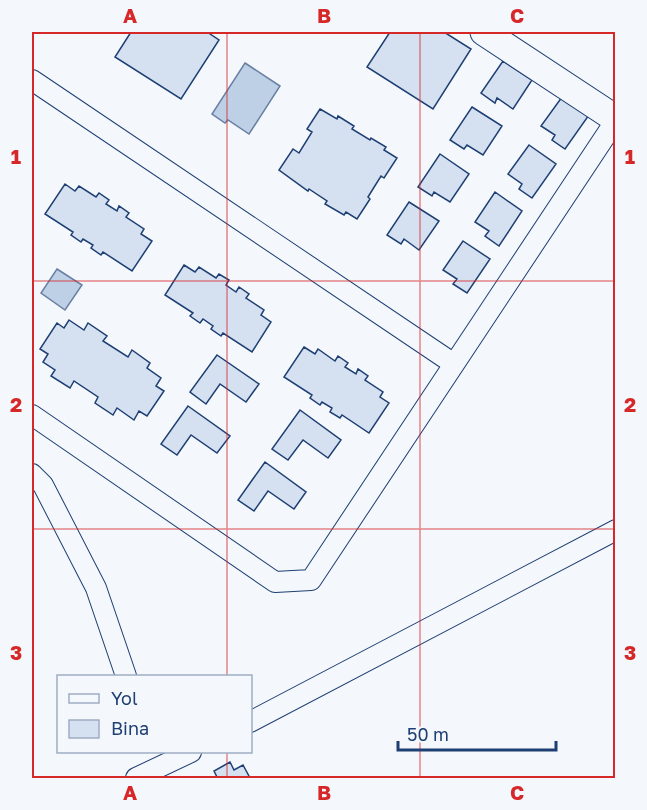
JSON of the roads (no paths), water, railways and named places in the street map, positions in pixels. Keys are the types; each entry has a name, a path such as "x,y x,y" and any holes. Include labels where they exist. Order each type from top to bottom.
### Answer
{"street":[{"path":"32,415 276,582 311,580 615,119 484,32"},
{"path":"32,80 454,364"},
{"path":"32,474 43,485 96,588 126,675"},
{"path":"252,721 615,530"},
{"path":"136,778 185,753"}],"water":[{"path":"245,63 280,86 249,134 228,120 225,123 212,114"},
{"path":"57,269 82,285 65,310 41,293"}]}
